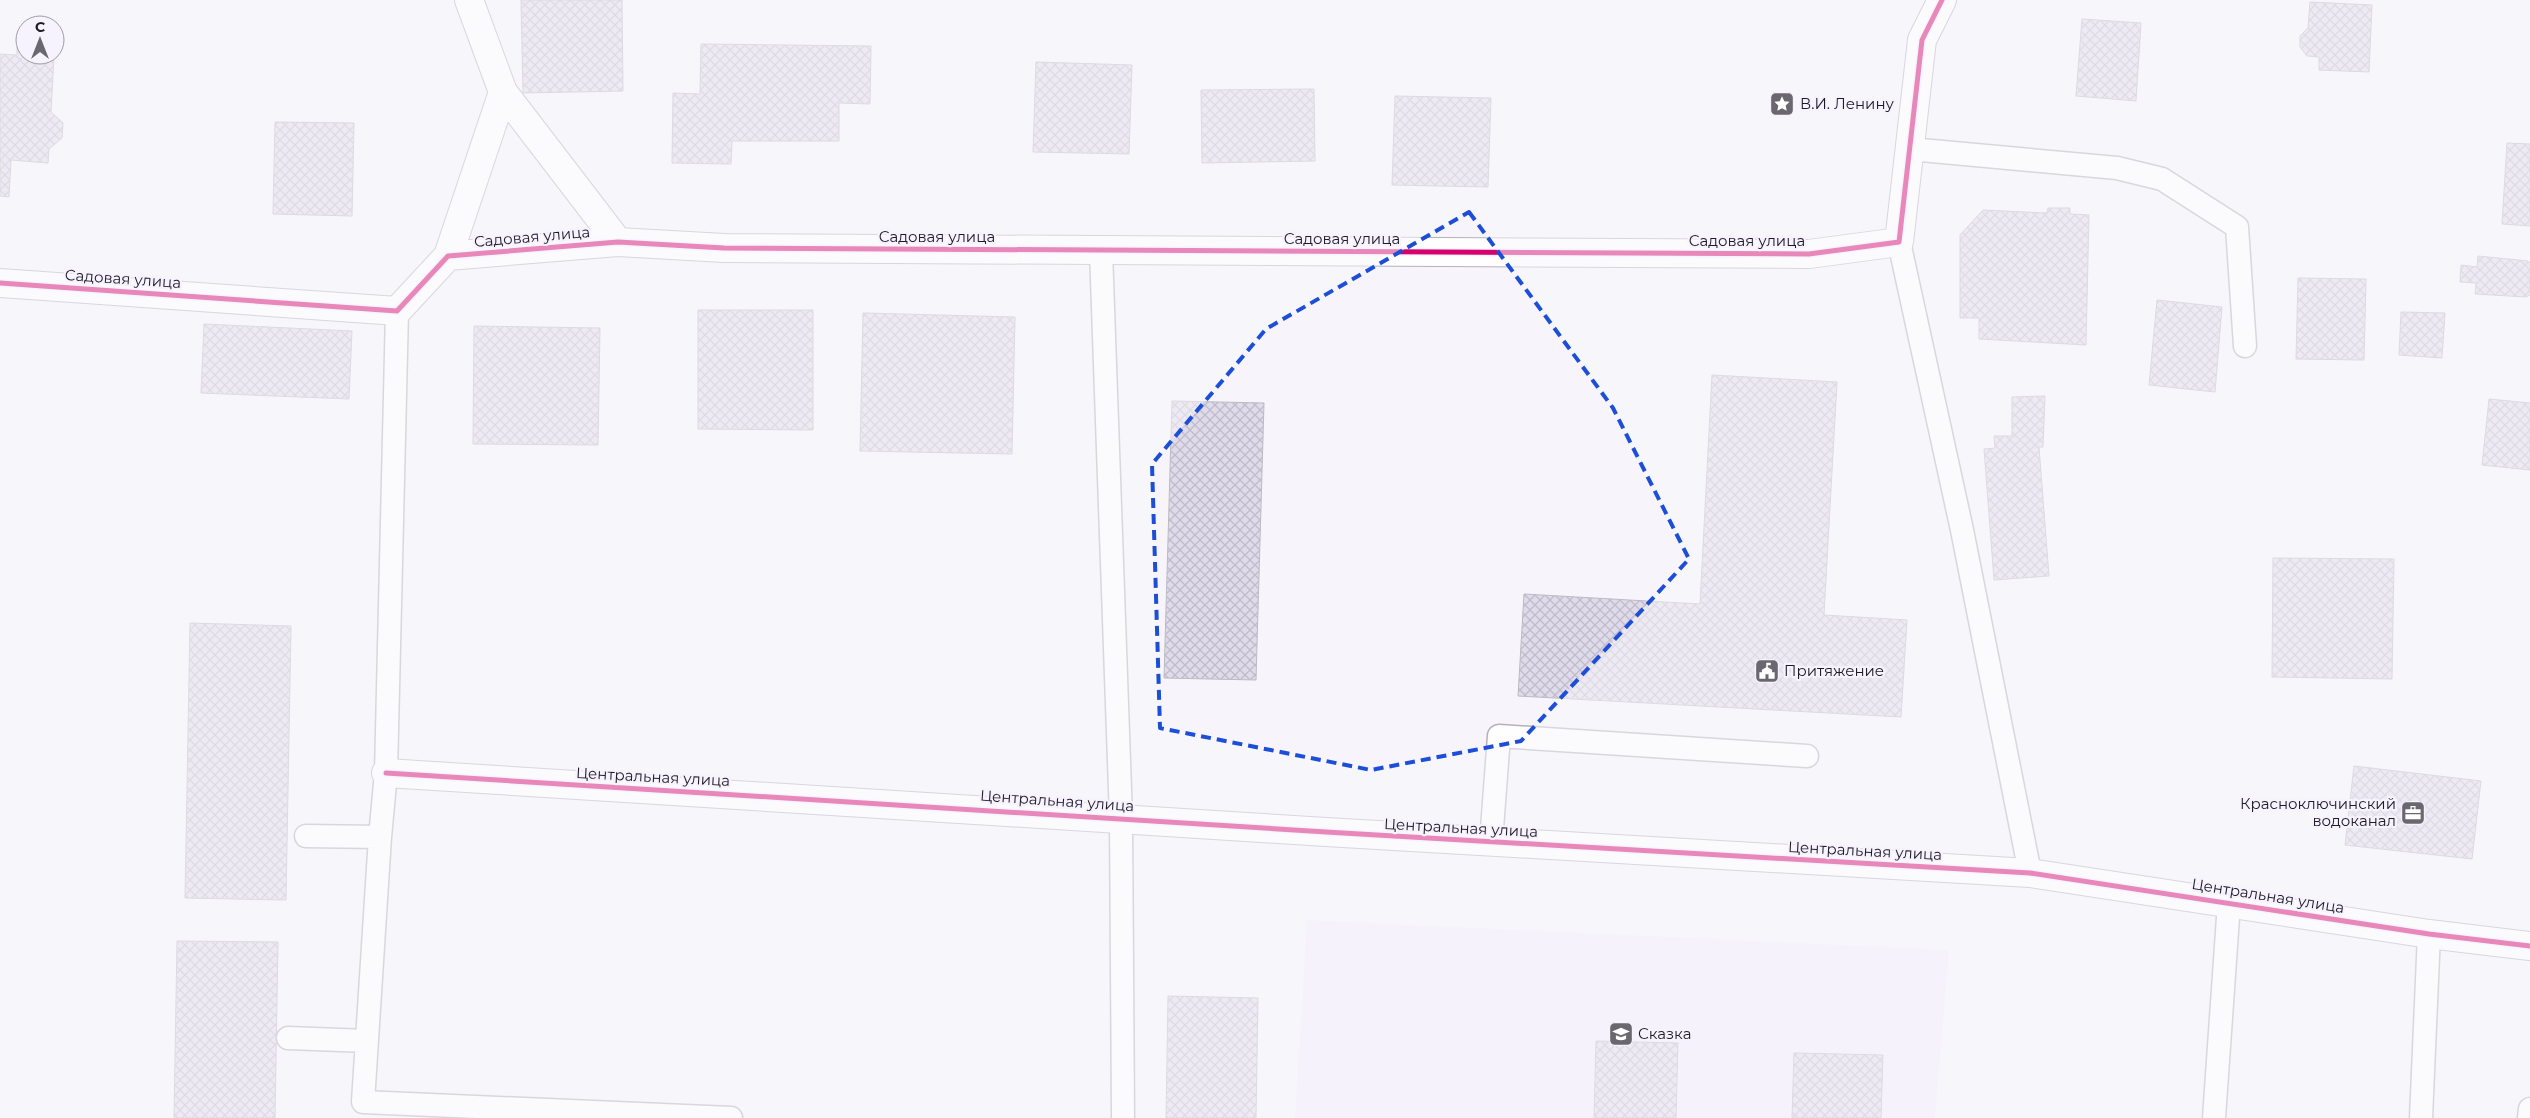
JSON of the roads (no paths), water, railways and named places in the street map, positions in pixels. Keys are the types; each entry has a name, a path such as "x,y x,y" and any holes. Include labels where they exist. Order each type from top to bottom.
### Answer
{"street":[{"path":"469,0 503,92 618,242"},
{"path":"1899,242 1922,40 1935,6"},
{"path":"397,311 448,256 503,92"},
{"name":"Садовая улица","path":"448,256 618,242 724,248 1809,254 1899,242"},
{"name":"Садовая улица","path":"0,283 397,311"},
{"name":"Центральная улица","path":"386,773 1491,842 2030,873 2429,934 2530,946"}],"lane":[{"path":"1910,149 2117,168 2162,178 2237,227 2245,346"},
{"path":"1899,242 1962,530 2030,873"},
{"path":"1101,251 1121,818 1123,1118"},
{"path":"397,311 386,773 380,837 363,1102 565,1115 731,1118"},
{"path":"1491,842 1499,736 1806,756"},
{"path":"306,836 380,837"},
{"path":"2214,1118 2229,903"},
{"path":"2421,1118 2429,934"},
{"path":"288,1038 367,1041"},
{"path":"2529,1118 2530,1109"}],"place":[{"name":"В.И. Ленину","path":"1782,104"},
{"name":"Притяжение","path":"1767,671"},
{"name":"Красноключинский водоканал","path":"2413,813"},
{"name":"Сказка","path":"1621,1034"}]}
